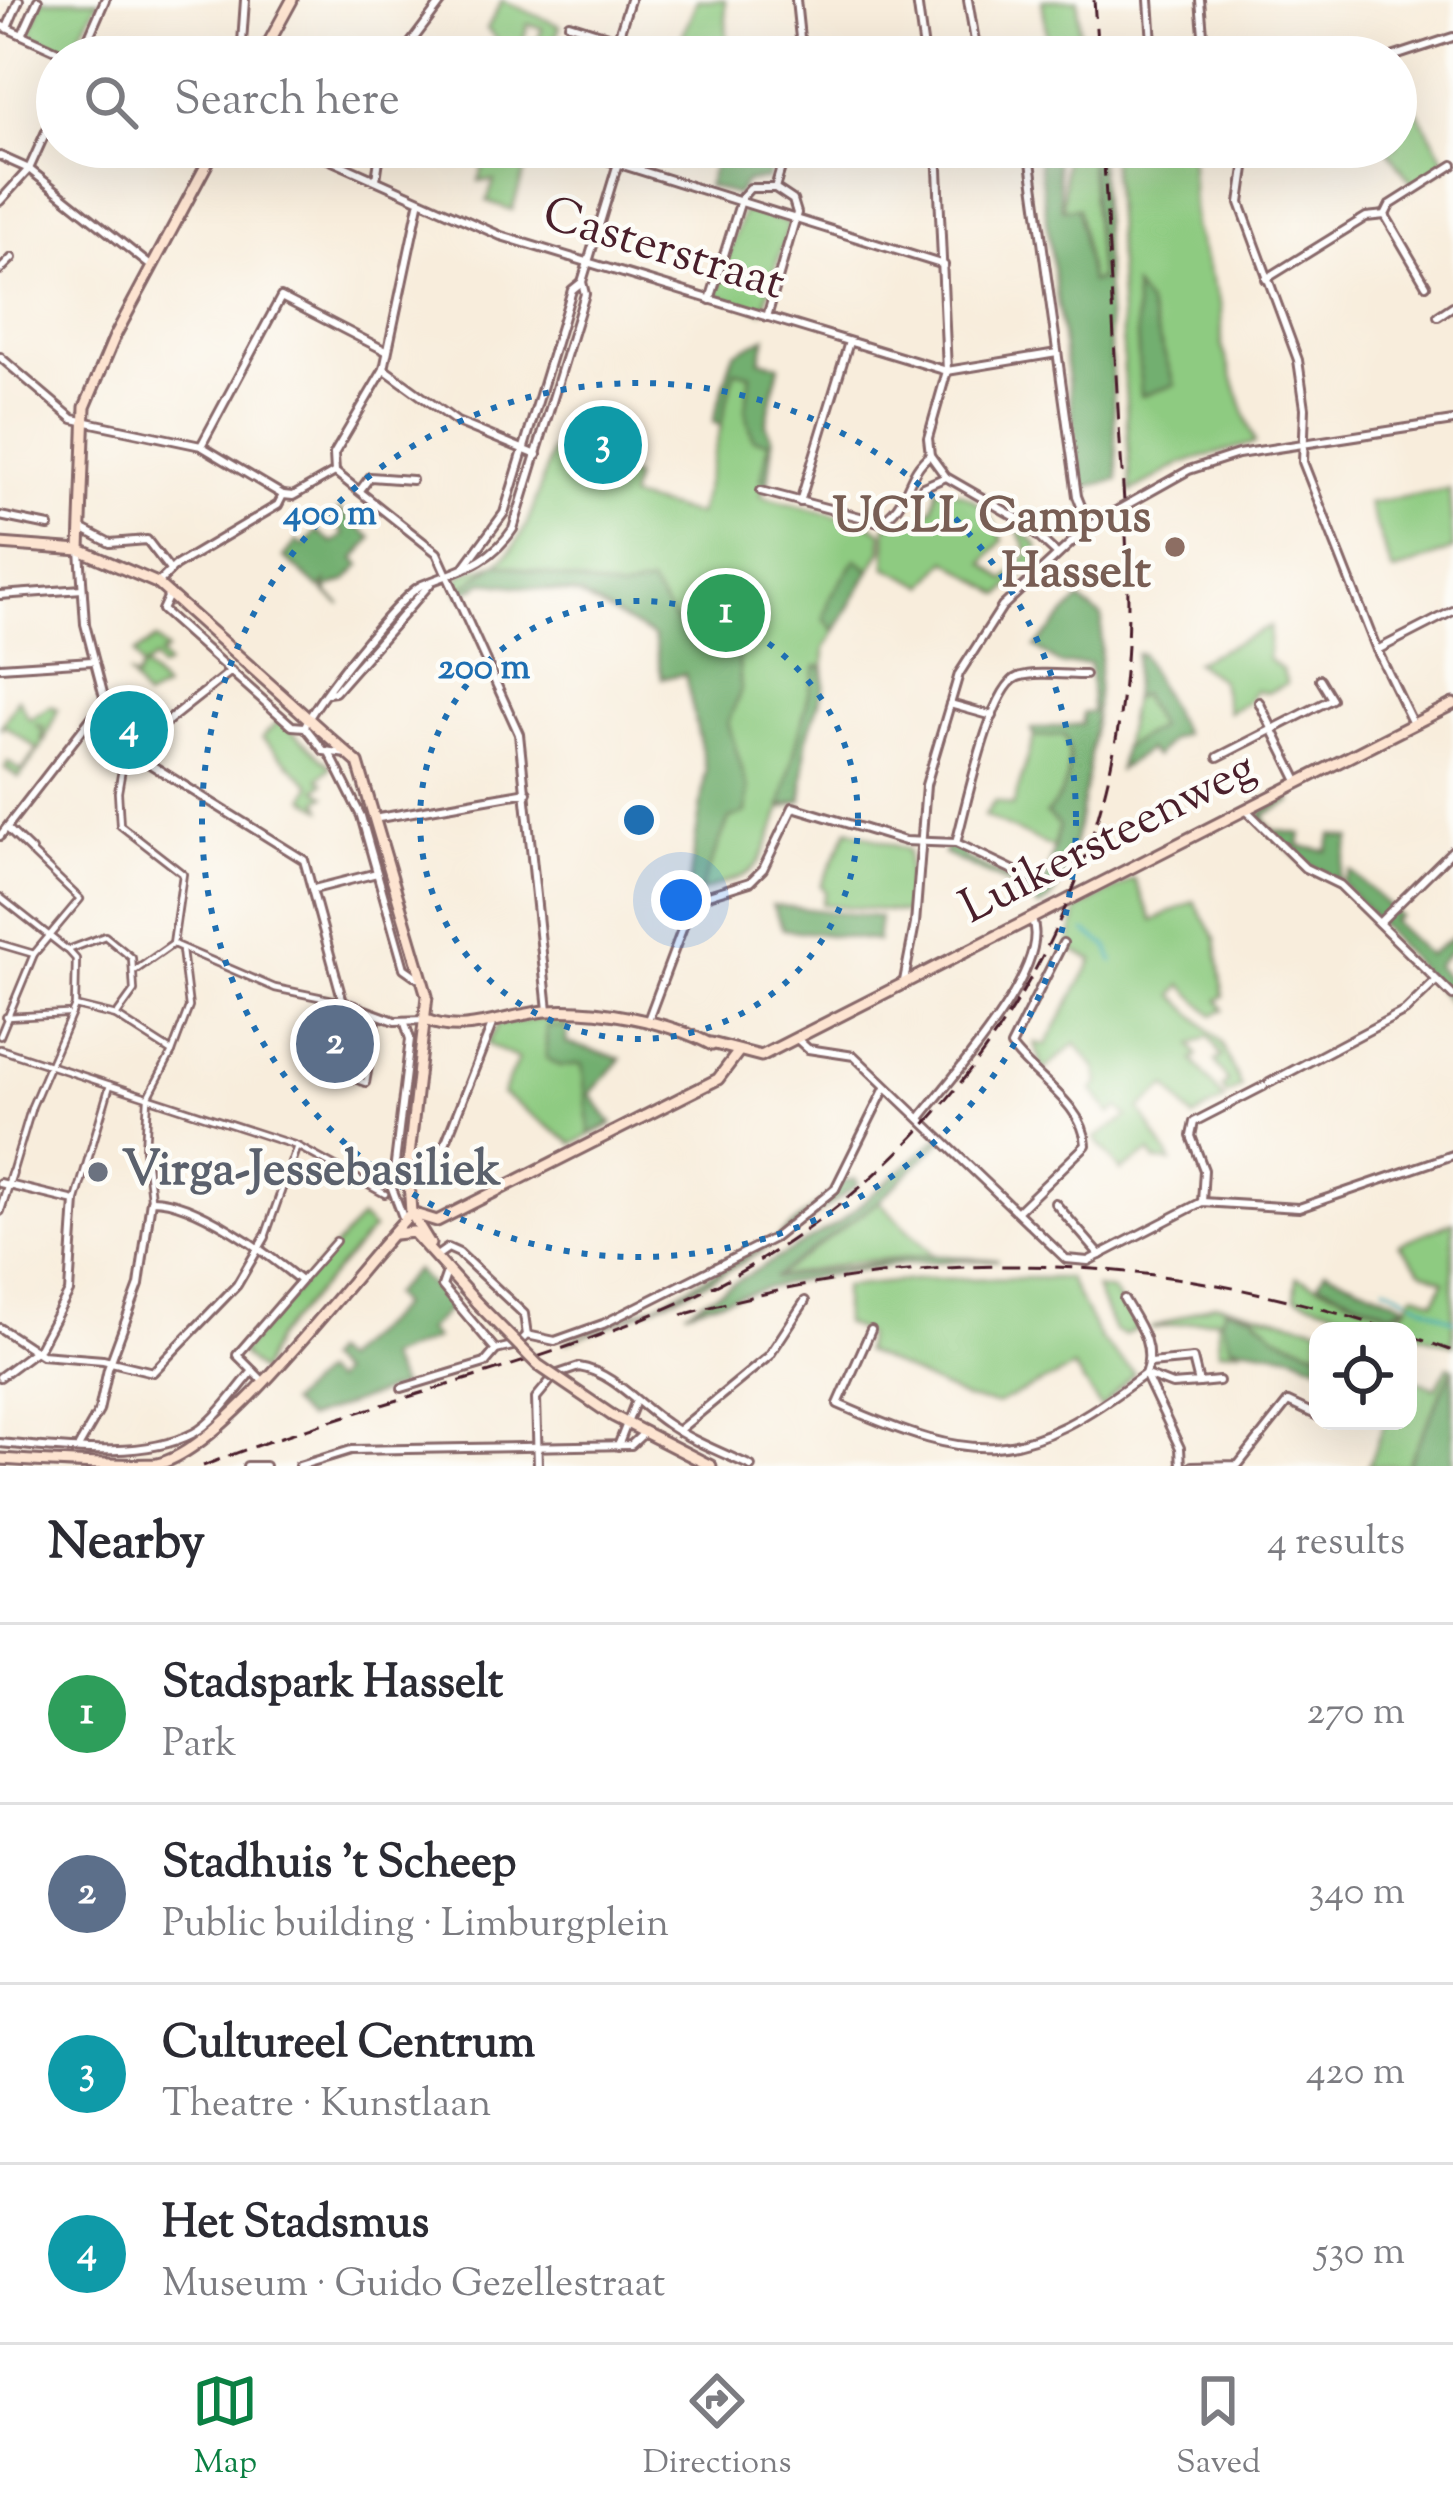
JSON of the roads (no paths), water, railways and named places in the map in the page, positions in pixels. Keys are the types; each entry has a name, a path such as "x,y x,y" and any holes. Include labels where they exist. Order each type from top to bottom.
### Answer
{"main road":[{"path":"272,36 292,0"},
{"path":"80,550 83,420 95,377 205,168"},
{"path":"0,544 80,550 158,584 306,721 351,754 368,781 424,981 427,1020 408,1166 407,1216 413,1232 435,1253"},
{"name":"Luikersteenweg","path":"738,1054 761,1062 795,1037 1453,704"},
{"path":"427,1020 449,1028 548,1011 647,1023 738,1054 718,1079 437,1221 431,1232 435,1253"},
{"path":"407,1216 437,1221"},
{"path":"0,1460 164,1462 194,1449 231,1405 262,1380 407,1216"},
{"path":"407,1216 448,1269 538,1365 613,1416 711,1466"},
{"path":"389,1236 413,1232"}],"street":[{"path":"19,0 3,26 36,41"},
{"path":"22,35 38,0"},
{"path":"86,36 105,0"},
{"path":"242,36 243,0"},
{"path":"416,36 443,0"},
{"path":"620,36 630,0"},
{"path":"796,0 800,36"},
{"path":"917,0 922,36"},
{"path":"968,0 974,36"},
{"path":"1149,0 1152,36"},
{"path":"1200,0 1203,36"},
{"path":"569,24 609,36"},
{"path":"1417,49 1453,38"},
{"path":"0,202 29,169 36,154"},
{"path":"0,156 29,169 152,267"},
{"path":"1384,215 1390,205 1453,165"},
{"name":"Casterstraat","path":"349,168 419,204 587,263 946,371"},
{"path":"376,180 378,168"},
{"path":"465,566 479,566 499,551 521,511 616,168"},
{"path":"634,168 944,266"},
{"path":"775,188 781,168"},
{"path":"939,168 946,371 928,438 930,455 946,477 1019,519 1056,553"},
{"path":"1032,168 1078,504 1089,526"},
{"path":"1244,168 1240,203 1302,377 1303,462 1377,650 1413,724"},
{"path":"710,300 740,201 750,188 775,188 794,200 795,219 767,317"},
{"path":"335,472 334,454 384,369 419,204"},
{"path":"1266,279 1366,217 1384,215"},
{"path":"1384,215 1426,285"},
{"path":"0,270 12,258"},
{"path":"170,593 163,610 292,726 306,721 430,584 465,566 487,541 504,513 572,290 582,282"},
{"path":"201,446 281,298 386,351"},
{"path":"1438,316 1453,306"},
{"path":"800,502 849,342"},
{"path":"554,348 568,353"},
{"path":"946,371 1058,353"},
{"path":"0,358 67,415 201,446 283,495 293,496 335,472"},
{"path":"384,369 457,422 537,455"},
{"path":"905,985 904,963 915,924 920,812 959,674 1002,607 1089,526 1190,470 1228,456 1303,442 1453,421"},
{"path":"760,491 879,522 900,507 917,466 930,455"},
{"path":"335,472 431,546 519,734 548,1011"},
{"path":"361,489 370,477 412,480"},
{"path":"922,487 946,477"},
{"path":"158,584 170,570 278,505 283,495"},
{"path":"0,516 49,526"},
{"path":"81,528 110,543 147,540 170,570"},
{"path":"487,541 499,551"},
{"path":"80,550 92,661 112,738 128,754 300,857 314,890 344,1002"},
{"path":"0,595 82,589"},
{"path":"1377,650 1453,611"},
{"path":"0,667 92,661"},
{"path":"173,944 184,874 120,825 118,793 128,754 138,742 166,727 231,671"},
{"path":"956,843 999,697 1017,677 1085,674"},
{"path":"1218,757 1331,699 1320,679"},
{"path":"1258,702 1299,783"},
{"path":"0,836 102,704"},
{"path":"949,704 993,716"},
{"path":"306,721 329,752 361,816 405,970 424,981"},
{"path":"329,752 351,754"},
{"path":"379,818 527,792"},
{"path":"647,1023 690,908 705,896 749,882 763,869 793,807 917,842 956,843 1034,880"},
{"path":"1247,811 1305,868 1340,885 1453,996"},
{"path":"0,1036 34,954 80,899 8,829"},
{"path":"1379,923 1453,850"},
{"path":"314,890 377,873"},
{"path":"0,897 76,959 75,1006 47,1066 12,1173 4,1184 0,1211"},
{"path":"921,1117 986,1033 1030,962 1038,939 1032,920"},
{"path":"68,950 86,940 111,938 132,958 136,970 133,995 116,1016 105,1018 75,1006"},
{"path":"1018,1211 1086,1145 1085,1133 1053,1088 1011,1046 1063,943"},
{"path":"0,944 34,954"},
{"path":"173,944 295,994 344,1002 405,1023 427,1020"},
{"path":"136,970 173,944"},
{"path":"80,1446 99,1411 142,1273 151,1200 145,1149 148,1098 190,1007 182,950"},
{"path":"1202,1202 1204,1170 1190,1129 1204,1116 1405,1011 1436,980"},
{"path":"6,1017 69,1014"},
{"path":"362,1014 377,1021 366,1083 351,1078 355,1018 362,1014"},
{"path":"116,1016 172,1052"},
{"path":"408,1166 427,1168 437,1162 494,1021"},
{"path":"405,1023 410,1039 392,1188 407,1216"},
{"path":"795,1037 808,1049 854,1056 1066,1259 1088,1261 1202,1202 1299,1208 1453,1155"},
{"path":"0,1050 297,1146 385,1194"},
{"path":"0,1377 33,1351 72,1282 75,1201 110,1085"},
{"path":"527,1335 555,1341 653,1303 774,1238 835,1189 885,1088"},
{"path":"0,1328 33,1351 111,1361 149,1373 156,1370 236,1285 261,1248 297,1146"},
{"path":"4,1184 75,1201"},
{"path":"151,1200 170,1203 261,1248 301,1281"},
{"path":"1055,1203 1100,1255"},
{"path":"262,1380 237,1355 336,1241"},
{"path":"435,1253 448,1248 459,1253 524,1314 527,1335"},
{"path":"448,1269 442,1286 496,1350"},
{"path":"1029,1453 1077,1430 1145,1374 1150,1363 1144,1333 1124,1299"},
{"path":"679,1430 769,1356 805,1301"},
{"path":"871,1330 838,1404 964,1457"},
{"path":"402,1388 484,1363 496,1350 517,1345 527,1335"},
{"path":"1150,1363 1193,1359 1199,1383"},
{"path":"538,1466 536,1398 545,1382 567,1368 599,1374 634,1403 751,1466"},
{"path":"0,1443 142,1448 191,1435 231,1405 253,1371"},
{"path":"1145,1374 1172,1385 1219,1381"},
{"path":"1145,1374 1180,1448 1181,1466"},
{"path":"1192,1466 1238,1465 1288,1402 1309,1412"},
{"path":"618,1446 634,1403"},
{"path":"299,1466 344,1451 618,1446 636,1443 645,1432"}],"waterway":[{"path":"1085,931 1108,947 1113,962"},
{"path":"1385,1286 1407,1297"},
{"path":"1414,1301 1453,1320"}],"railway":[{"path":"1094,0 1097,36"},
{"path":"203,1466 565,1347 683,1301 772,1253 853,1193 926,1124 988,1046 1040,961 1081,869 1109,773 1125,673 1127,558 1104,168"},
{"path":"682,1315 862,1276 1039,1266 1216,1285 1365,1322"},
{"path":"1417,1338 1453,1351"}],"place":[{"name":"Cultureel Centrum","path":"603,445"},
{"name":"UCLL Campus Hasselt","path":"1175,547"},
{"name":"Stadspark Hasselt","path":"726,613"},
{"name":"Het Stadsmus","path":"129,730"},
{"name":"Stadhuis 't Scheep","path":"335,1044"},
{"name":"Virga-Jessebasiliek","path":"98,1172"}]}
